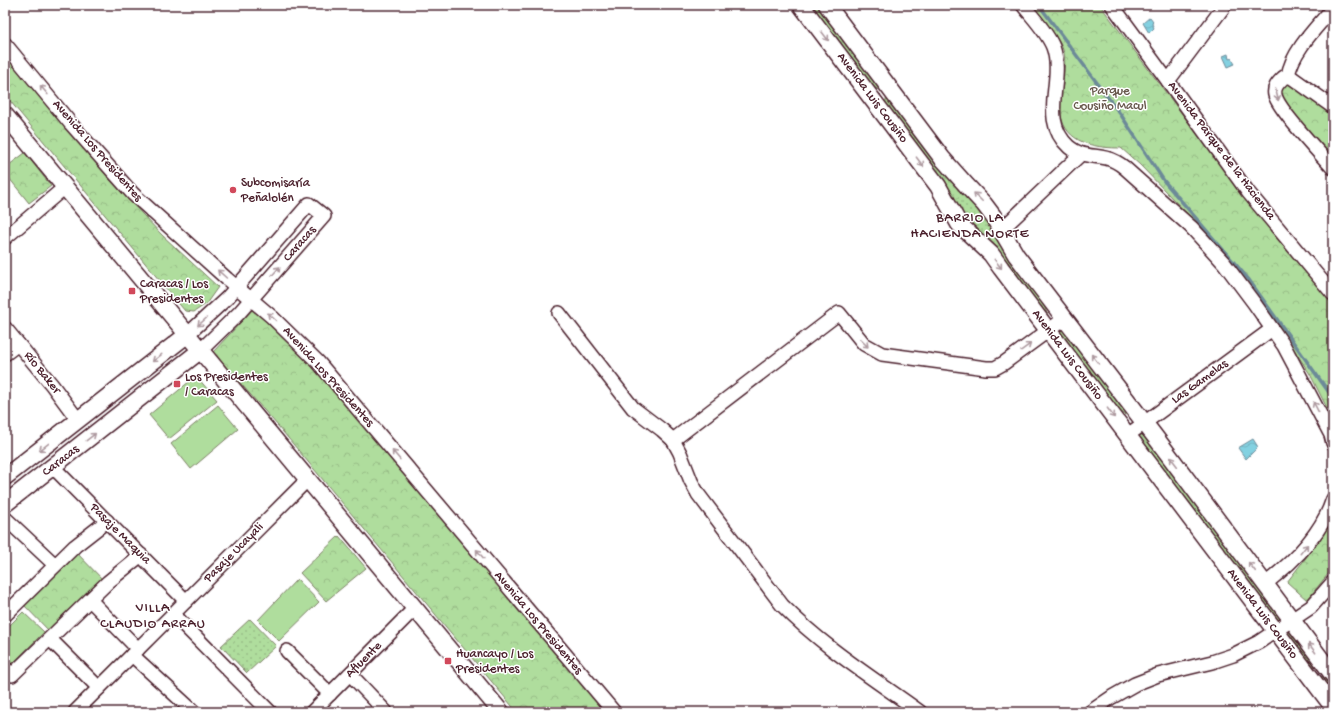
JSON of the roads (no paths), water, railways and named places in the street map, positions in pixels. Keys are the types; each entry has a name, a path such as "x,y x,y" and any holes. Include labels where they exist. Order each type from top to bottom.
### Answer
{"street":[{"name":"Avenida Luis Cousiño","path":"801,5 938,186 959,224 991,254 1333,707"},
{"name":"Avenida Luis Cousiño","path":"827,5 953,171 984,204 1016,255 1329,670"},
{"path":"1023,5 1047,37 1053,48 1056,67 1053,109 1054,118 1057,128 1068,145 1081,154 1106,158 1117,162 1126,168 1185,221 1208,244 1224,263 1284,346 1331,435 1333,442"},
{"name":"Avenida Parque de la Hacienda","path":"1112,5 1248,192 1333,294"},
{"path":"1168,81 1220,7"},
{"path":"1288,76 1293,60 1313,32 1333,8"},
{"name":"Avenida Los Presidentes","path":"5,44 71,124 133,194 286,330 318,362 614,712"},
{"path":"1333,107 1295,79 1288,76 1284,77 1276,86 1275,90 1277,100 1284,111 1333,168"},
{"path":"873,100 889,88"},
{"path":"5,115 501,712"},
{"path":"1001,230 1081,154"},
{"path":"5,238 65,187"},
{"name":"Caracas","path":"5,478 188,334 216,309 309,204 324,216 227,326 201,350 5,504"},
{"path":"559,313 633,408 673,440 698,494 782,605 808,631 920,712"},
{"path":"673,440 839,313 864,344 875,352 986,368 995,368 1004,363 1064,319"},
{"name":"Río Baker","path":"5,328 62,397 78,420"},
{"name":"Las Gamelas","path":"1128,435 1272,329"},
{"path":"5,354 18,344"},
{"name":"Pasaje Maquia","path":"53,467 186,601"},
{"name":"Pasaje Ucayali","path":"75,712 308,479"},
{"path":"1265,584 1295,558 1307,544 1325,518 1333,499"},
{"path":"5,518 55,565"},
{"path":"5,615 75,546 107,521"},
{"path":"5,668 12,675 108,582 141,555"},
{"path":"1090,712 1112,696 1146,679 1200,666 1233,655 1259,642 1311,607 1333,582"},
{"path":"90,600 135,652 194,712"},
{"name":"Afluente","path":"312,712 415,608"},
{"path":"173,614 270,712"},
{"path":"50,639 99,688"},
{"path":"287,651 330,694"},
{"path":"1310,677 1329,670"},
{"path":"350,674 386,712"}],"water":[{"path":"1150,17 1153,21 1152,24 1154,28 1149,33 1143,23"},
{"path":"1228,54 1229,59 1231,58 1235,64 1228,67 1223,56"},
{"path":"1253,439 1258,447 1246,459 1238,448"}],"waterway":[{"path":"1039,5 1121,115 1164,181 1249,280 1333,398"}],"place":[{"name":"Subcomisaría Peñalolén","path":"233,190"},
{"name":"Caracas / Los Presidentes","path":"132,291"},
{"name":"Los Presidentes / Caracas","path":"177,384"},
{"name":"Huancayo / Los Presidentes","path":"448,661"}],"district":[{"name":"BARRIO LA HACIENDA NORTE","path":"970,226"},
{"name":"VILLA CLAUDIO ARRAU","path":"153,616"}],"park label":[{"name":"Parque Cousiño Macul","path":"1110,98"}]}
